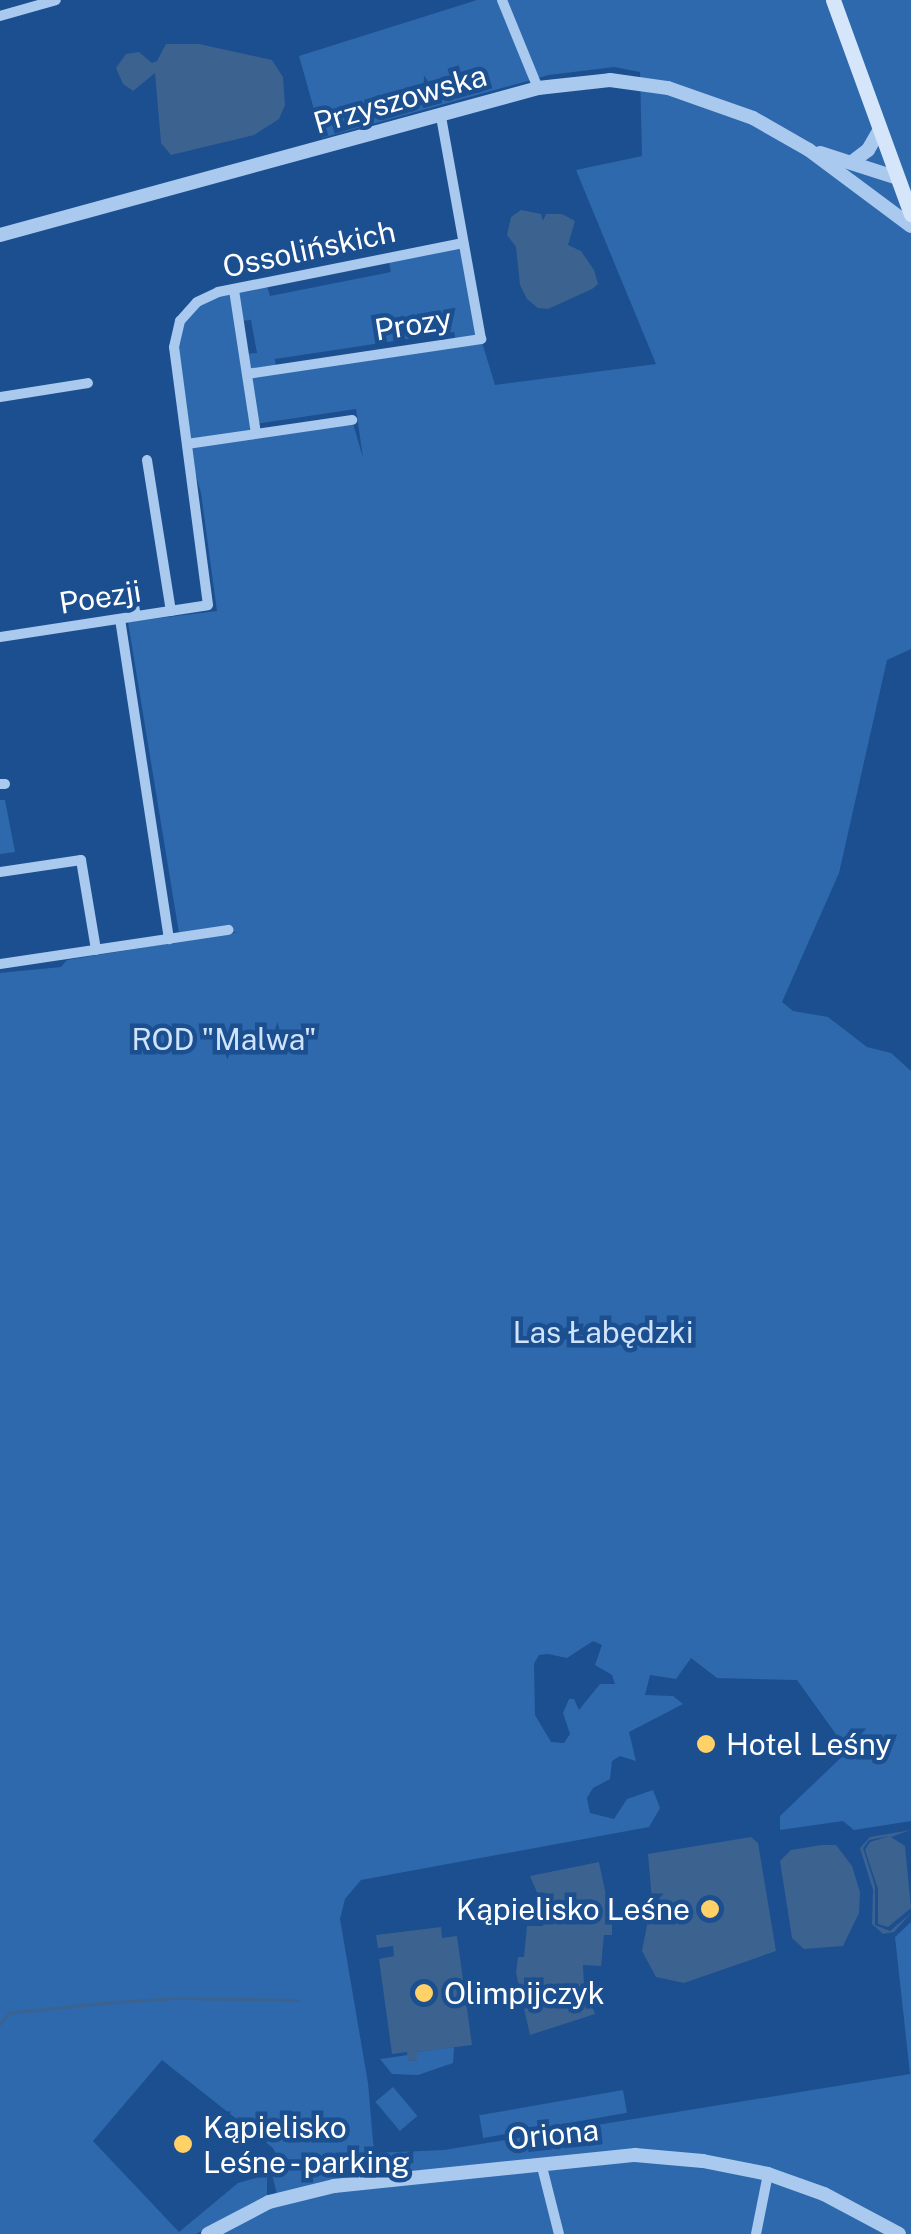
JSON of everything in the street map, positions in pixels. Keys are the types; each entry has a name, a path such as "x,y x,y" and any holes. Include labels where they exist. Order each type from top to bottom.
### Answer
{"main road":[{"path":"834,0 911,214"}],"street":[{"path":"0,16 56,0"},
{"path":"502,0 538,77 538,88"},
{"name":"Przyszowska","path":"0,235 538,88 610,80 668,88 727,106 809,150 911,226"},
{"name":"Prozy","path":"247,374 481,339 441,116"},
{"path":"852,162 868,150 880,129"},
{"name":"Przyszowska","path":"809,150 898,178"},
{"path":"866,189 898,178"},
{"name":"Ossolińskich","path":"208,605 176,333 197,302 234,290 463,242"},
{"path":"234,290 256,433"},
{"path":"0,397 88,383"},
{"path":"187,444 352,420"},
{"path":"147,460 171,611"},
{"path":"131,586 136,616"},
{"name":"Poezji","path":"0,637 208,605"},
{"path":"120,618 169,939"},
{"path":"0,872 82,860 96,950"},
{"path":"0,964 228,930"},
{"name":"Oriona","path":"208,2234 245,2212 306,2191 540,2163 650,2155 768,2174 840,2201 899,2234"},
{"path":"540,2163 559,2234"},
{"path":"756,2234 768,2174"}],"green space":[{"name":"Las Łabędzki","path":"477,0 911,0 911,649 887,660 839,873 782,1002 793,1011 828,1017 867,1047 891,1053 911,1071 911,1821 854,1830 843,1821 780,1830 780,1816 848,1751 797,1680 717,1678 691,1658 676,1679 650,1675 645,1695 673,1696 683,1704 629,1732 636,1761 620,1756 612,1761 610,1779 593,1788 587,1798 590,1813 614,1819 627,1799 653,1790 660,1808 649,1827 361,1880 345,1899 340,1919 368,2083 374,2153 444,2150 910,2074 895,1937 911,1922 911,2234 218,2234 278,2199 272,2174 284,2170 273,2148 162,2060 93,2141 179,2232 238,2183 267,2175 267,2195 196,2234 0,2234 0,973 61,967 67,960 239,932 179,933 128,622 217,611 201,493 187,444 176,333 197,302 266,283 270,296 391,272 388,258 463,243 481,339 495,385 656,364 576,170 642,156 640,72 614,67 549,75 322,138 299,56","holes":["251,320 257,353 244,354 239,321","454,332 456,342 276,369 275,359","356,409 363,458 352,420 256,433 255,424","593,1641 602,1645 595,1665 612,1675 615,1684 600,1684 579,1710 574,1699 569,1699 563,1713 570,1734 564,1743 551,1742 535,1715 534,1664 539,1655 567,1658"]},
{"path":"0,800 5,800 15,852 0,854"},
{"path":"454,2047 453,2063 418,2075 392,2074 380,2059 408,2055 409,2061 416,2060 416,2052"},
{"path":"393,2087 417,2116 400,2131 375,2102"},
{"path":"623,2090 627,2113 483,2138 479,2115"}],"shaded area":[{"path":"166,44 199,44 272,60 283,77 285,105 279,119 254,135 171,155 161,143 155,73 133,91 123,84 116,68 126,54 139,52 152,63 157,61"},
{"path":"521,210 541,214 543,221 546,214 562,214 575,221 568,245 581,251 598,284 548,309 538,308 527,299 520,285 516,247 507,235 511,217"},
{"path":"911,1830 891,1837 905,1846 911,1908 888,1927 878,1924 878,1889 865,1850 870,1842 889,1836 869,1840 863,1848 875,1886 875,1925 890,1931 911,1913 894,1932 883,1934 872,1924 873,1890 860,1848 870,1837"},
{"name":"Kąpielisko Leśne","path":"751,1837 758,1843 776,1951 684,1983 656,1977 642,1951 652,1900 648,1854"},
{"path":"836,1845 852,1866 860,1892 859,1913 843,1946 804,1949 792,1938 780,1861 791,1850"},
{"path":"599,1862 612,1935 604,1935 601,1966 583,1965 584,1986 595,2014 530,2035 516,1973 518,1957 524,1957 527,1926 543,1926 543,1906 530,1876"},
{"name":"Olimpijczyk","path":"441,1927 442,1938 457,1936 472,2045 417,2052 417,2060 408,2061 407,2052 392,2054 379,1959 394,1956 393,1946 378,1948 376,1935"}],"waterway":[{"path":"0,2024 9,2013 103,2003 177,1998 298,2000"}],"place":[{"name":"Hotel Leśny","path":"706,1744"},
{"name":"Kąpielisko Leśne","path":"710,1909"},
{"name":"Olimpijczyk","path":"424,1993"},
{"name":"Kąpielisko Leśne - parking","path":"183,2144"}],"park label":[{"name":"ROD \"Malwa\"","path":"224,1039"}]}
